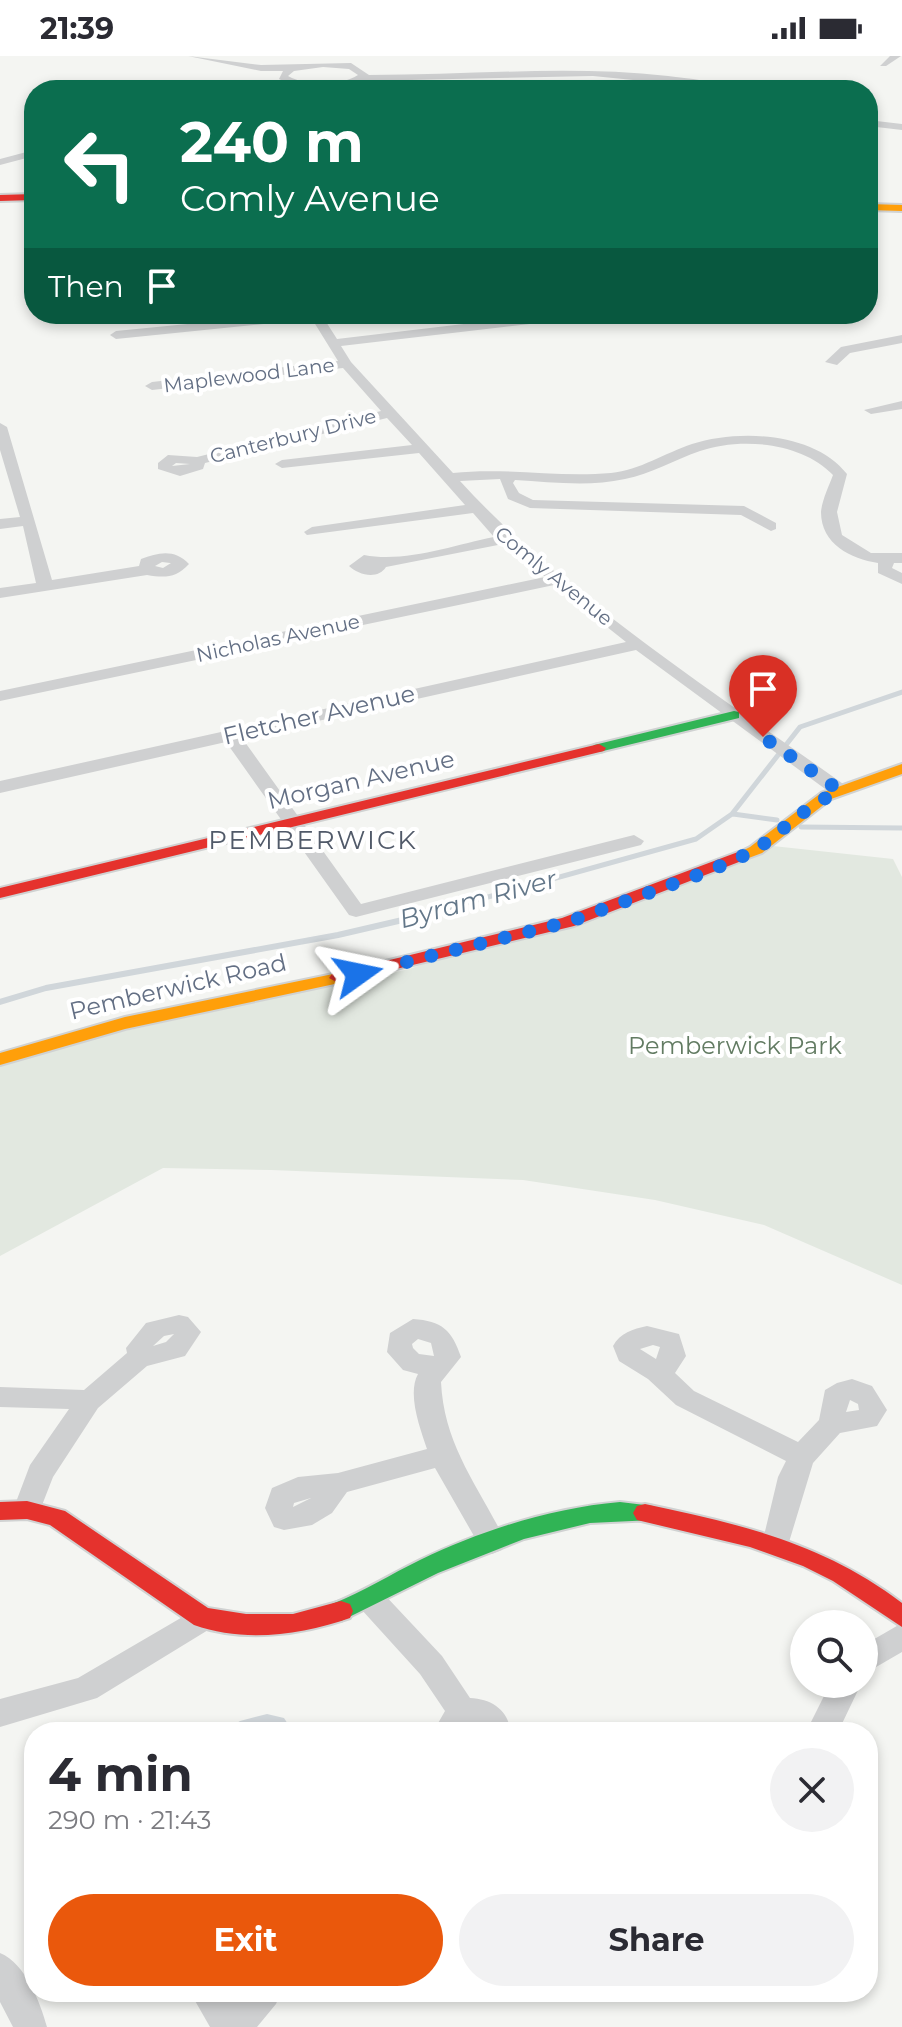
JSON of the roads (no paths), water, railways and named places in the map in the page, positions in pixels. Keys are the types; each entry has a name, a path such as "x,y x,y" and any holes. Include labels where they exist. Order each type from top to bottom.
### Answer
{"street":[{"path":"193,56 261,68 293,68 315,60 351,66 364,73 362,78"},
{"path":"261,68 279,80"},
{"path":"284,80 293,68"},
{"path":"356,80 626,74 685,80"},
{"path":"878,124 902,127"},
{"path":"0,155 13,159"},
{"path":"0,162 24,156"},
{"path":"0,198 24,197"},
{"path":"878,207 902,208"},
{"path":"116,335 220,324"},
{"name":"Comly Avenue","path":"321,324 346,364 474,508 506,539 639,644 803,767 839,790"},
{"path":"333,343 495,324"},
{"path":"832,362 846,350 902,339"},
{"name":"Maplewood Lane","path":"152,386 346,364"},
{"path":"871,410 902,405"},
{"name":"Canterbury Drive","path":"197,461 389,413"},
{"path":"0,427 41,560 45,587"},
{"path":"447,478 510,473 611,477 659,465 711,443 753,442 796,448 822,457 840,474 829,512 835,537 858,554 894,561"},
{"path":"282,464 421,448"},
{"path":"510,473 506,483 513,496 530,504 736,511 752,513 771,526"},
{"path":"312,532 474,508"},
{"path":"0,524 27,521"},
{"path":"380,563 506,539"},
{"path":"894,561 884,570 902,579"},
{"path":"0,593 147,570"},
{"name":"Nicholas Avenue","path":"0,696 555,580"},
{"name":"Fletcher Avenue","path":"0,787 639,644"},
{"name":"Morgan Avenue","path":"0,893 734,715"},
{"path":"230,735 356,911 634,841"},
{"name":"Pemberwick Road","path":"0,1059 67,1036 125,1022 379,970 568,922 756,850 809,808 839,790 902,769"},
{"path":"27,1510 40,1473 89,1401 141,1356"},
{"path":"436,1366 428,1380 430,1424 443,1455 492,1542"},
{"path":"657,1372 685,1398 802,1456"},
{"path":"0,1397 89,1401"},
{"path":"776,1544 792,1477 802,1456 832,1424"},
{"path":"338,1484 443,1455"},
{"path":"0,1511 27,1510 57,1518 203,1618 246,1624 293,1624 327,1617 371,1600 407,1577 492,1542 574,1516 630,1510 802,1552 865,1586 902,1617"},
{"path":"371,1600 431,1665 456,1721 481,1712 493,1722"},
{"path":"0,1713 86,1689 203,1618"},
{"path":"878,1652 902,1636"},
{"path":"827,1722 839,1698"},
{"path":"0,1970 25,2010 30,2027"},
{"path":"214,2002 233,2027 255,2002"}],"waterway":[{"name":"Byram River","path":"419,916 696,839 732,814 800,727 902,692"},
{"path":"733,814 777,820"},
{"path":"801,827 902,828"},
{"name":"Byram River","path":"419,916 424,915"},
{"name":"Byram River","path":"0,1002 46,988 338,935 419,916"}],"district":[{"name":"PEMBERWICK","path":"313,840"}],"park label":[{"name":"Pemberwick Park","path":"735,1046"}]}
